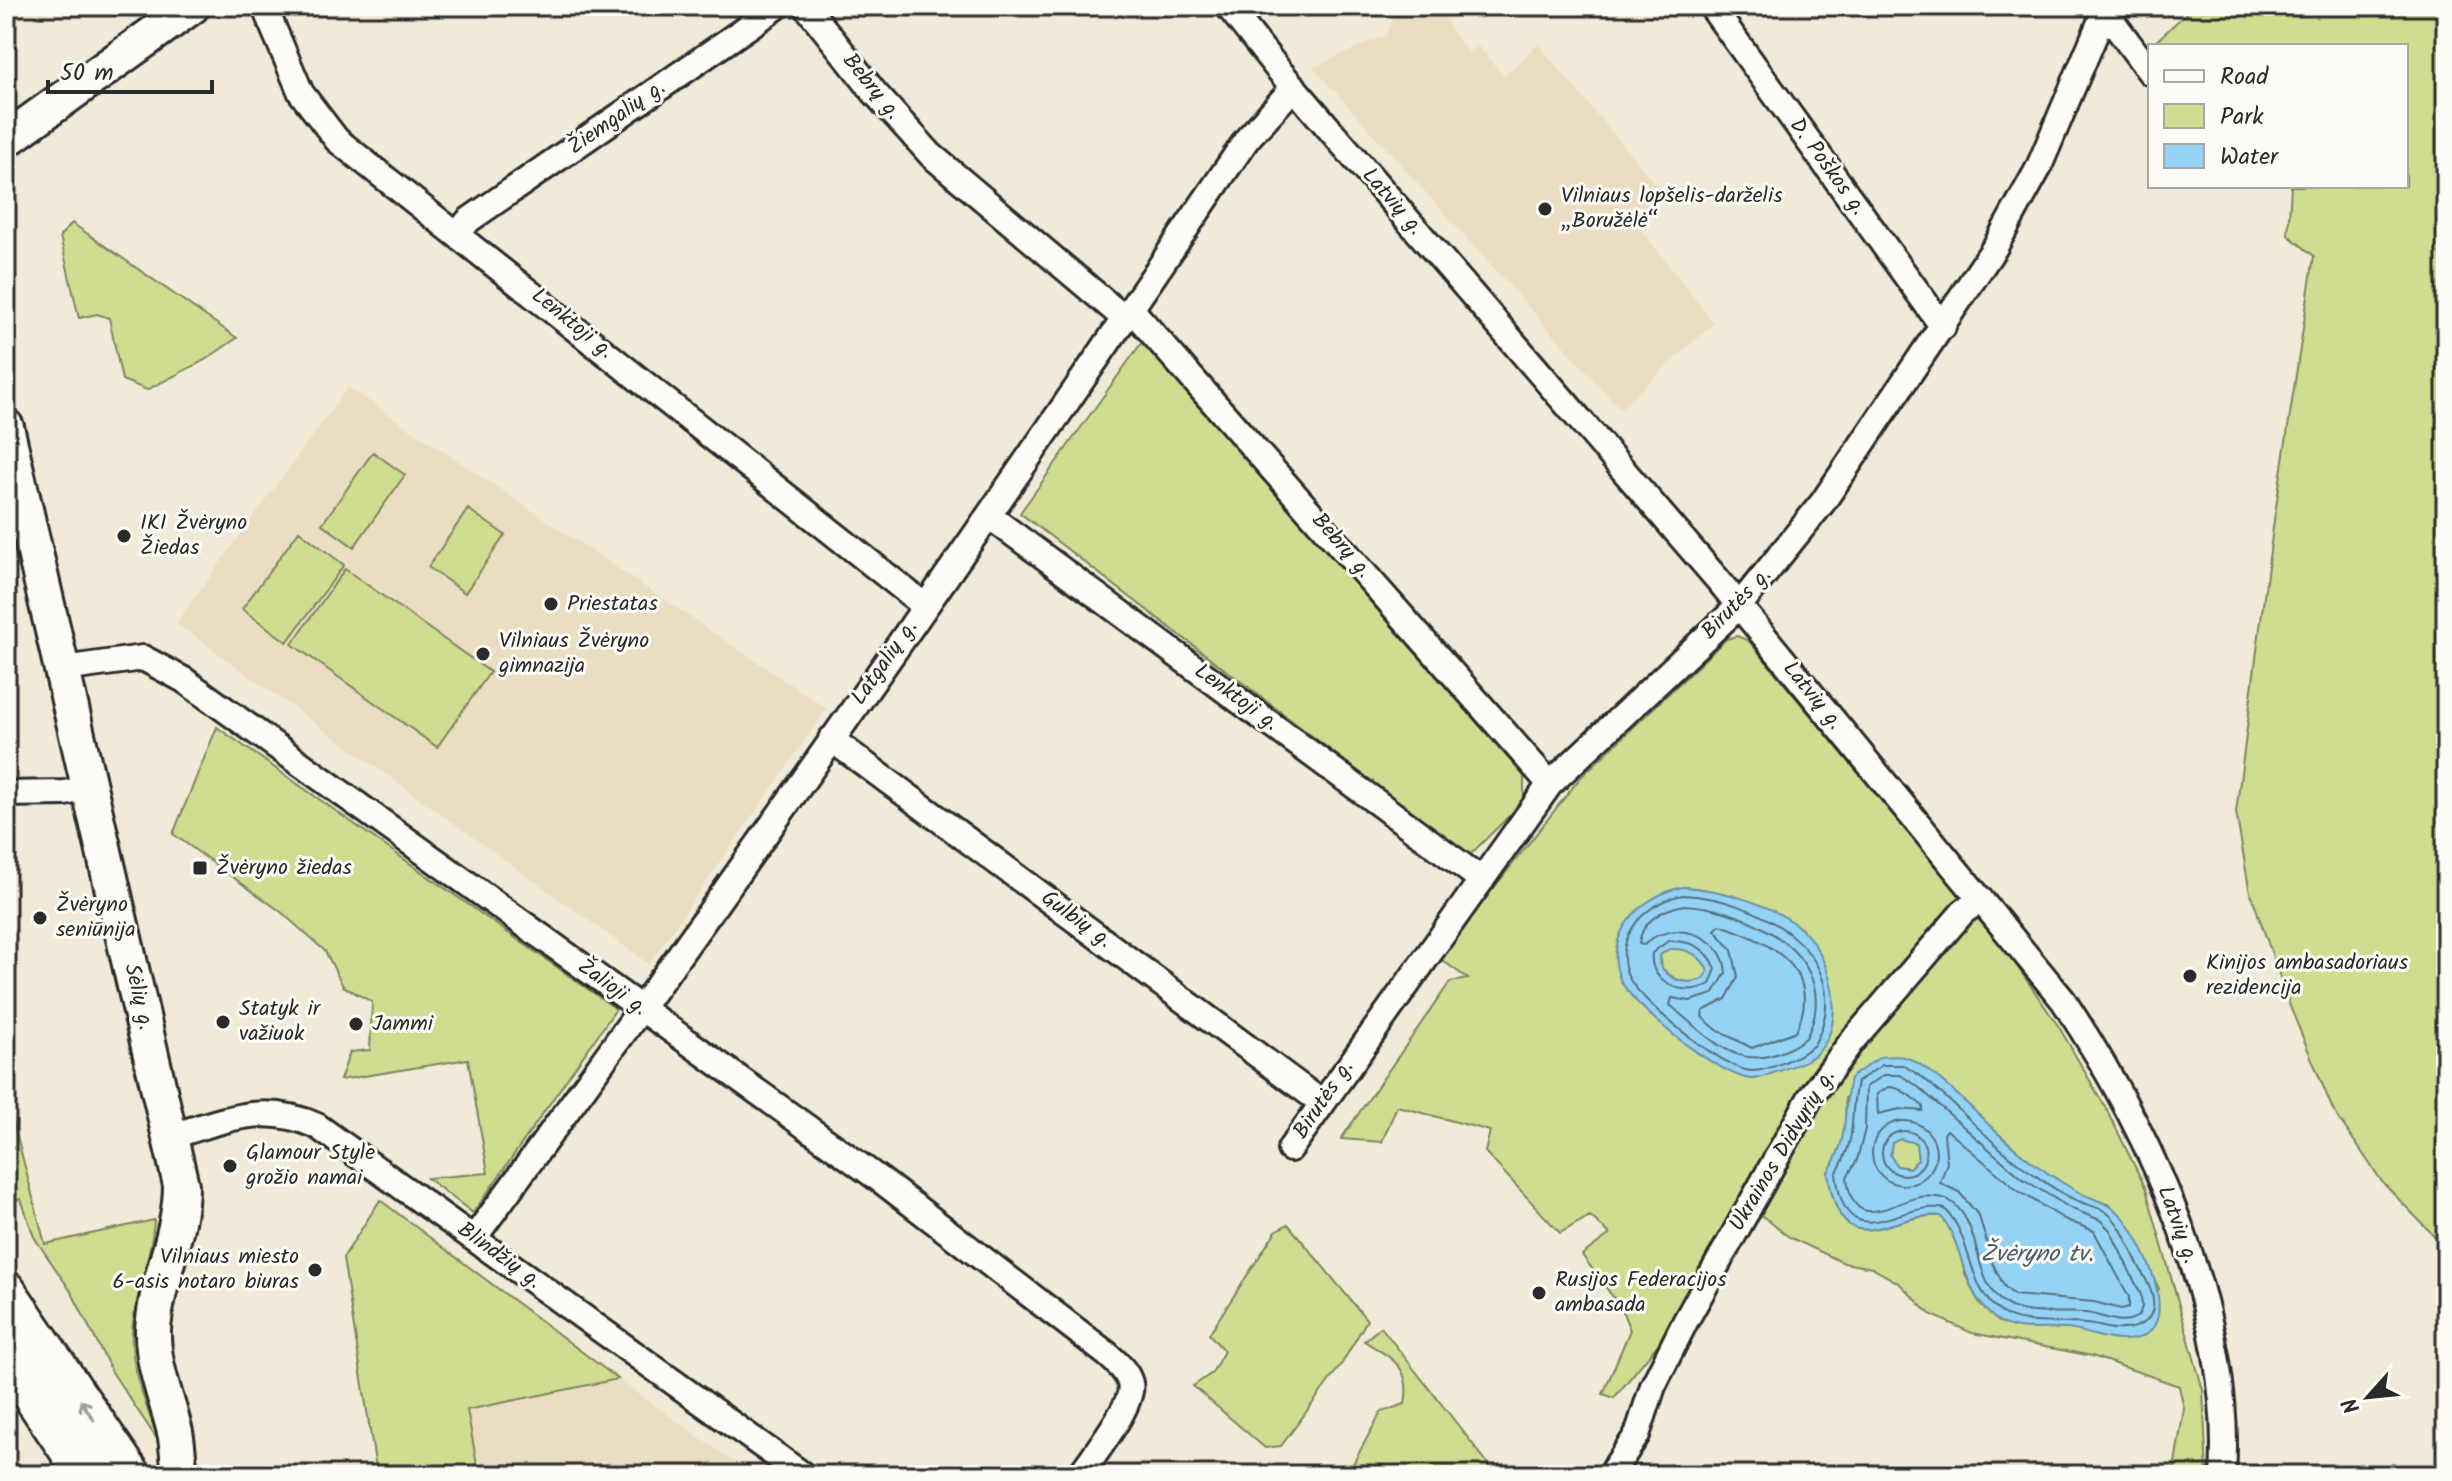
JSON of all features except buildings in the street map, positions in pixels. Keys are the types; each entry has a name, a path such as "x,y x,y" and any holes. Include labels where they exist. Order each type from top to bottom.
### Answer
{"main road":[{"path":"6,140 192,6"},
{"name":"Sėlių g.","path":"6,427 10,464 63,669 181,1185 181,1212 157,1300 153,1332 156,1364 176,1436 180,1475"},
{"path":"6,1291 131,1475"},
{"path":"6,1357 86,1475"}],"street":[{"name":"Lenktoji g.","path":"264,6 295,81 328,130 925,606"},
{"name":"Žiemgalių g.","path":"458,233 469,220 778,6"},
{"name":"Bebrų g.","path":"806,6 894,115 931,155 1128,314 1550,784"},
{"name":"Latvių g.","path":"1228,6 1739,606 2063,1000 2109,1071 2162,1183 2186,1247 2212,1348 2223,1431 2223,1475"},
{"name":"D. Poškos g.","path":"1711,6 1943,327"},
{"name":"Birutės g.","path":"1290,1149 1550,784 1739,606 1823,502 1995,247 2038,169 2104,8"},
{"path":"2104,8 2148,69"},
{"name":"Latgalių g.","path":"474,1238 642,1010 989,516 1247,139 1294,87"},
{"name":"Lenktoji g.","path":"989,516 1482,880"},
{"name":"Žalioji g.","path":"63,669 143,658 158,664 883,1182 1082,1335 1123,1370 1131,1385 1129,1400 1080,1475"},
{"name":"Gulbių g.","path":"831,739 1321,1102"},
{"path":"6,794 65,793 90,787"},
{"name":"Ukrainos Didvyrių g.","path":"1610,1475 1637,1435 1653,1386 1685,1322 1810,1098 1852,1041 1963,912 1980,900"},
{"name":"Blindžių g.","path":"171,1136 246,1115 273,1112 317,1126 803,1475"}],"shaded area":[{"name":"Vilniaus lopšelis-darželis „Boružėlė“","path":"1399,6 1449,6 1452,9 1444,15 1453,34 1469,53 1478,46 1504,76 1538,44 1666,197 1635,222 1714,323 1620,409 1313,67 1386,35"},
{"name":"Vilniaus Žvėryno gimnazija","path":"348,387 827,709 649,964 176,623"},
{"path":"618,1379 752,1475 479,1475 467,1410"}],"green space":[{"path":"2194,6 2446,6 2446,1248 2383,1183 2333,1110 2291,1009 2249,888 2236,812 2274,520 2314,256 2288,235 2291,188 2408,188 2408,44 2153,44"},
{"path":"72,223 237,338 205,360 147,390 122,380 109,318 97,314 79,318 60,236"},
{"path":"1142,342 1524,776 1524,801 1469,856 1020,513"},
{"path":"373,452 405,475 354,547 322,524"},
{"path":"468,509 505,535 465,593 428,567"},
{"path":"299,531 344,565 287,642 242,609"},
{"path":"345,569 490,672 437,747 292,644"},
{"path":"1737,636 1749,641 2010,956 2059,1027 2108,1112 2146,1189 2203,1390 2207,1475 2173,1475 2184,1409 2179,1386 2092,1356 1972,1333 1930,1314 1900,1284 1872,1268 1844,1263 1789,1237 1741,1199 1663,1338 1614,1398 1603,1394 1630,1330 1621,1308 1582,1255 1610,1234 1590,1216 1560,1233 1485,1152 1490,1131 1397,1106 1382,1142 1341,1139 1450,982 1468,979 1439,958 1580,778 1726,639","holes":["1683,887 1714,891 1744,901 1802,929 1812,1057 1754,1079 1699,1054 1635,1000","1927,1071 2034,1165 2078,1193 2110,1205 2125,1220 2159,1289 2120,1340 2090,1331 1999,1322 1980,1305 1965,1274 1955,1234 1941,1216 1922,1217 1870,1229 1856,1228 1844,1220 1834,1202 1828,1172 1843,1136 1845,1098"]},
{"path":"217,727 616,1009 473,1213 427,1178 488,1173 468,1059 340,1080 350,1052 370,1050 372,1002 343,986 325,951 280,911 173,834"},
{"path":"1677,948 1700,958 1709,971 1704,978 1693,982 1682,981 1662,969 1660,955 1664,950"},
{"path":"6,1094 45,1244 154,1220 134,1316 132,1347 139,1384 159,1442 112,1372 72,1293 34,1237 21,1199 6,1202"},
{"path":"1900,1139 1916,1143 1918,1160 1909,1168 1897,1166 1890,1155 1892,1142"},
{"path":"380,1200 618,1379 467,1410 479,1475 377,1475 343,1258"},
{"path":"1288,1224 1367,1320 1341,1365 1281,1446 1265,1448 1193,1386 1212,1373 1224,1351 1209,1334 1276,1231"},
{"path":"1381,1327 1497,1475 1347,1475 1381,1412 1405,1404 1406,1381 1398,1365 1364,1341"}],"water":[{"path":"1683,887 1697,888 1745,899 1790,920 1811,940 1827,970 1834,1005 1828,1038 1815,1055 1759,1078 1739,1076 1679,1039 1641,1006 1620,979 1616,947 1629,919 1653,898","holes":["1669,949 1693,953 1701,960 1708,971 1704,978 1685,982 1667,974 1659,963 1660,955"]},
{"name":"Žvėryno tv.","path":"1901,1056 1915,1062 1942,1081 2031,1161 2075,1190 2115,1210 2134,1234 2152,1272 2159,1310 2154,1326 2142,1336 2121,1340 2068,1329 2013,1327 1997,1320 1977,1297 1941,1216 1922,1216 1870,1229 1856,1228 1844,1220 1834,1202 1828,1172 1843,1137 1850,1078 1880,1057","holes":["1900,1139 1916,1143 1918,1160 1909,1168 1897,1166 1890,1155 1892,1143"]}],"place":[{"name":"Vilniaus lopšelis-darželis „Boružėlė“","path":"1545,209"},
{"name":"IKI Žvėryno Žiedas","path":"124,536"},
{"name":"Priestatas","path":"551,604"},
{"name":"Vilniaus Žvėryno gimnazija","path":"483,654"},
{"name":"Žvėryno žiedas","path":"200,868"},
{"name":"Žvėryno seniūnija","path":"40,918"},
{"name":"Kinijos ambasadoriaus rezidencija","path":"2190,976"},
{"name":"Statyk ir važiuok","path":"223,1022"},
{"name":"Jammi","path":"356,1024"},
{"name":"Glamour Style grožio namai","path":"230,1166"},
{"name":"Vilniaus miesto 6-asis notaro biuras","path":"315,1270"},
{"name":"Rusijos Federacijos ambasada","path":"1539,1293"}]}
